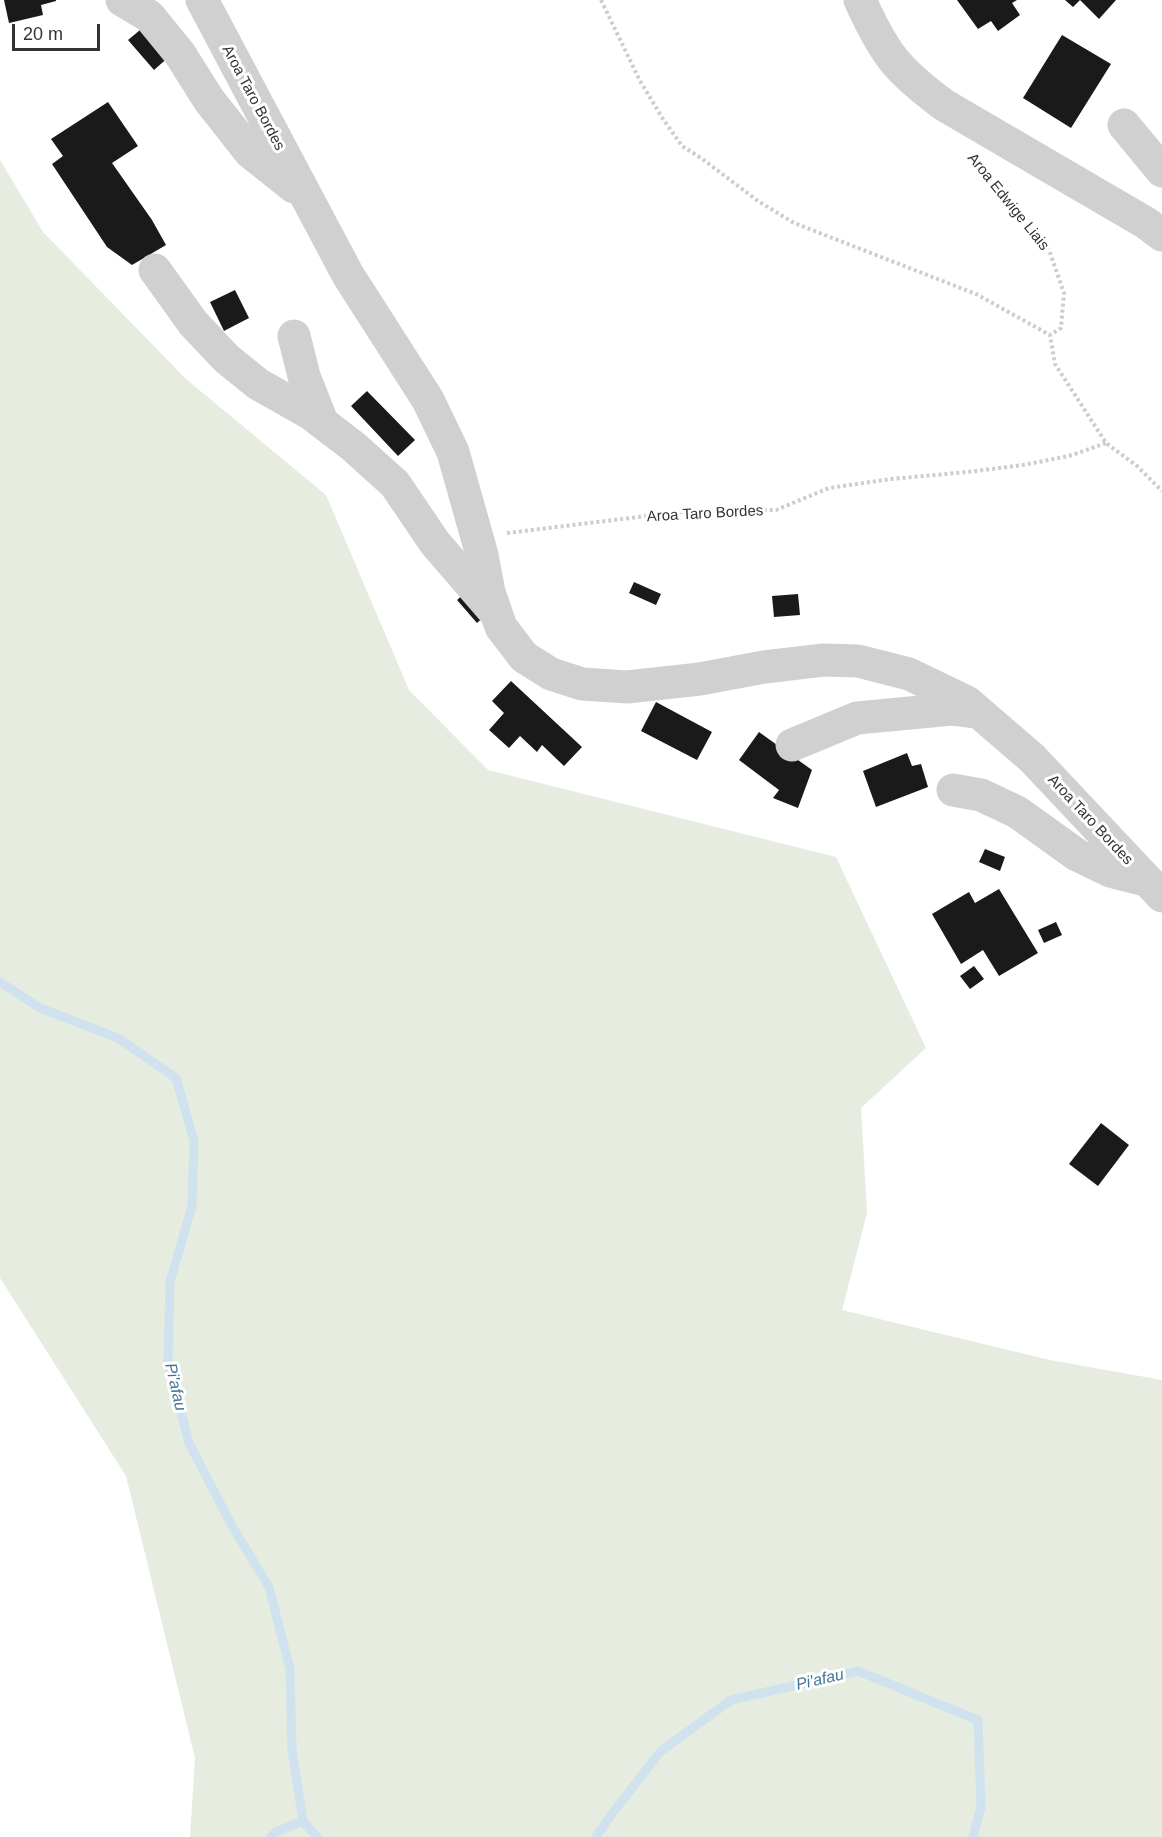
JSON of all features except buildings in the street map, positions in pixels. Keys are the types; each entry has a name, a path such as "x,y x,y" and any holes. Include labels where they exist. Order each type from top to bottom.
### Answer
{"street":[{"name":"Aroa Taro Bordes","path":"122,0 149,16 180,54 209,100 250,152 305,196"},
{"name":"Aroa Taro Bordes","path":"202,0 348,275 428,400 453,452 482,555 489,592 501,627 524,657 551,674 582,684 627,687 700,679 764,667 824,660 858,661 909,674 967,702 1032,758 1154,888"},
{"name":"Aroa Edwige Liais","path":"860,0 868,19 897,64 923,89 944,105 1146,223 1162,235"},
{"path":"1124,125 1162,171"},
{"name":"Aroa Taro Bordes","path":"155,270 193,323 227,359 258,384 311,414 395,484 435,543 497,615"},
{"path":"294,336 304,376 322,423"},
{"path":"792,745 857,718 952,709 979,712"},
{"name":"Aroa Taro Bordes","path":"953,790 981,795 1017,812 1077,855 1154,888"}],"path":[{"path":"601,0 640,81 682,146 758,201 794,223 976,294 1050,335 1056,364 1106,443 1137,466 1162,491"},
{"name":"Aroa Edwige Liais","path":"973,158 1048,247 1064,292 1061,328 1050,335"},
{"name":"Aroa Taro Bordes","path":"476,536 688,511 776,510 829,488 1023,465 1069,456 1106,443"}],"shaded area":[{"path":"0,160 43,232 186,379 326,495 409,690 488,770 836,857 926,1048 861,1108 867,1213 842,1310 1050,1360 1162,1380 1162,1837 190,1837 195,1758 126,1476 0,1278"}],"waterway":[{"name":"Pi'afau","path":"0,982 40,1008 118,1038 176,1078 194,1141 192,1206 170,1282 168,1361 189,1443 232,1526 269,1587 290,1669 292,1750 303,1821 317,1837"},
{"name":"Pi'afau","path":"596,1837 661,1751 731,1700 858,1671 978,1720 981,1807 973,1837"},
{"path":"271,1837 276,1832 303,1821"}]}
